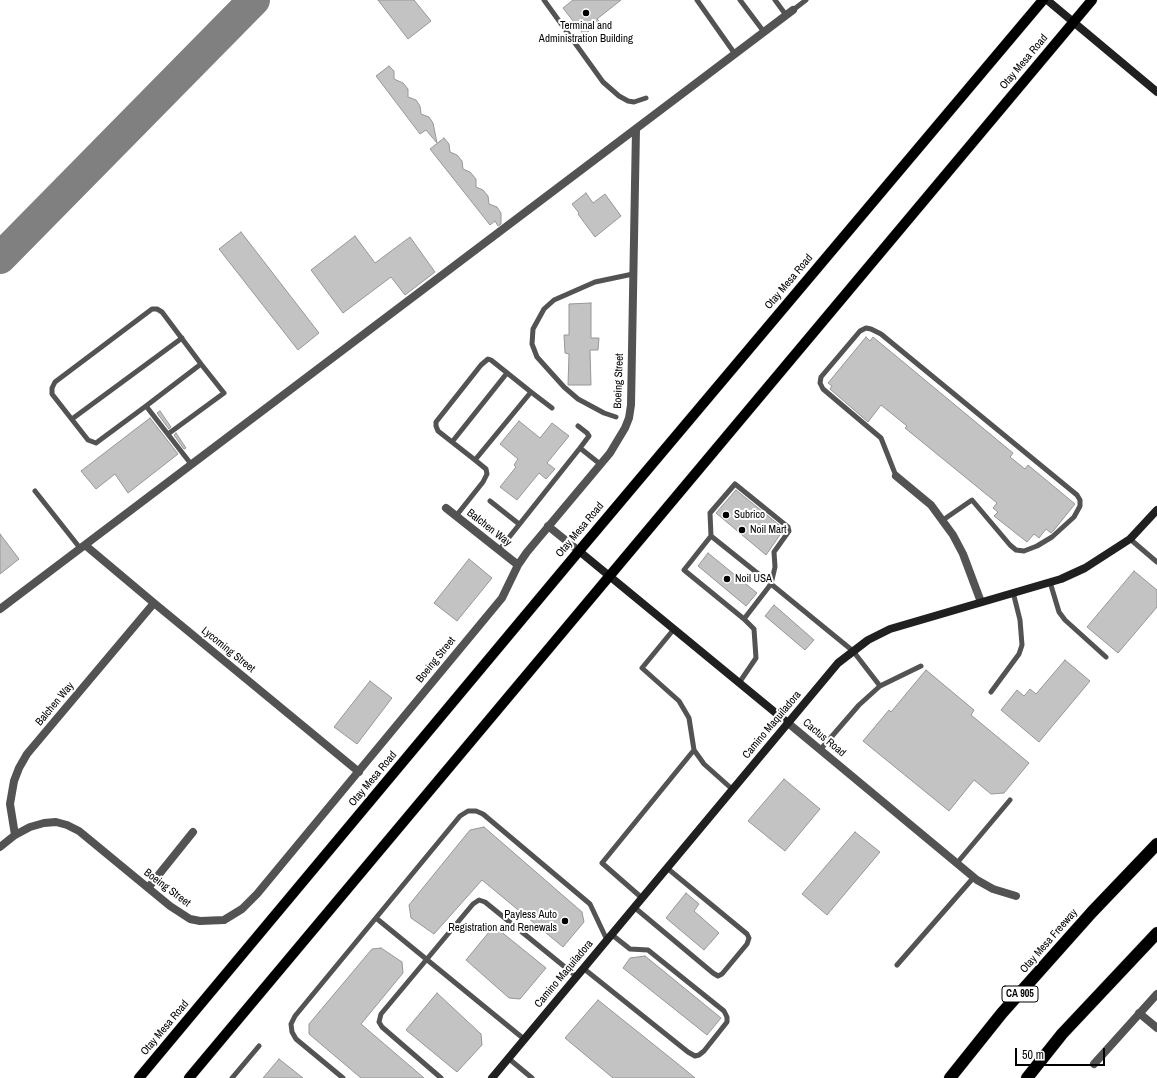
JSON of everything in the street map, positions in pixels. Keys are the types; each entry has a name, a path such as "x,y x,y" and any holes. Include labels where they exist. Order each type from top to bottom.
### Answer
{"highway":[{"name":"Otay Mesa Freeway","path":"950,1078 1002,1013 1092,912 1157,844"},
{"path":"1027,1078 1062,1034 1157,933"}],"main road":[{"name":"Otay Mesa Road","path":"139,1078 579,551 1043,0"},
{"name":"Otay Mesa Road","path":"188,1078 1092,0"}],"street":[{"path":"1047,0 1157,92"},
{"path":"0,609 789,13"},
{"name":"Boeing Street","path":"0,847 15,835 30,827 44,823 56,822 67,825 79,831 170,906 190,918 200,921 224,920 242,909 257,894 502,598 526,552 618,442 625,428 629,418 631,405 636,130"},
{"path":"896,476 931,505 943,520 963,554 981,602"},
{"name":"Balchen Way","path":"446,508 518,565"},
{"name":"Camino Maquiladora","path":"492,1078 831,671 853,650 890,628 1050,582 1085,568 1130,538 1156,513"},
{"name":"Cactus Road","path":"548,526 974,877 993,888 1016,896"},
{"name":"Lycoming Street","path":"83,546 359,772"},
{"name":"Balchen Way","path":"15,835 10,804 14,781 27,754 154,603"},
{"path":"148,888 193,832"},
{"path":"1094,1064 1157,994"},
{"path":"1139,1013 1157,1028"}],"lane":[{"path":"544,0 603,82 628,101 634,102 646,98"},
{"path":"697,0 735,54"},
{"path":"740,0 764,32"},
{"path":"775,0 789,13 806,0"},
{"path":"616,417 604,413 578,399 564,387 537,358 532,344 533,329 544,309 554,300 595,282 633,274"},
{"path":"168,434 224,393 162,312 157,309 152,309 55,382 52,388 52,394 72,420 88,440 96,443 201,364"},
{"path":"896,476 881,438 823,389 820,383 821,377 845,348 860,331 866,328 881,334 1070,490 1080,500 1080,506 1074,517 1052,537 1037,546 1024,551 1016,550 972,500 943,520"},
{"path":"72,420 182,338"},
{"path":"456,516 483,482 487,474 486,469 438,431 436,422 482,364 488,359 491,360 552,408"},
{"path":"452,442 507,373"},
{"path":"476,460 531,392"},
{"path":"146,406 191,464"},
{"path":"499,550 589,436 578,426"},
{"path":"580,448 600,464"},
{"path":"739,683 756,658 754,629 744,619 684,570 711,536 710,513 736,484 788,527 790,531 774,552 775,567 771,584 744,619"},
{"path":"35,491 83,546"},
{"path":"490,501 519,524"},
{"path":"711,536 853,650 880,686"},
{"path":"1130,538 1157,562"},
{"path":"1050,582 1059,612 1064,620 1106,657"},
{"path":"991,692 1019,654 1022,645 1020,620 1013,592"},
{"path":"674,629 642,668 679,701 689,718 694,750 704,764 732,790"},
{"path":"820,750 859,705 880,686 921,666"},
{"path":"642,898 602,863 694,750"},
{"path":"957,863 1010,800"},
{"path":"343,1078 296,1039 292,1032 291,1024 295,1016 460,816 468,811 476,811 483,814 590,904 609,937 630,949 648,950 724,1011 727,1017 727,1022 704,1052 695,1056 583,968"},
{"path":"634,907 713,973 718,976 722,974 747,944 749,938 748,934 667,868"},
{"path":"897,965 974,877"},
{"path":"441,1078 382,1027 379,1022 381,1014 473,904 478,900 485,902 576,976"},
{"path":"376,918 524,1039"},
{"path":"232,1078 259,1046"},
{"path":"508,1058 532,1078"}],"building":[{"path":"378,0 414,0 431,21 408,39"},
{"name":"Terminal and Administration Building","path":"573,0 621,0 597,19 600,22 584,35 563,8"},
{"path":"389,66 394,71 394,79 403,83 408,89 408,97 416,100 420,106 421,114 429,117 433,123 437,143 426,130 420,134 376,76"},
{"path":"444,138 449,144 450,152 457,155 462,161 463,169 470,172 476,179 476,187 483,190 488,196 489,204 497,207 501,213 501,224 498,226 495,221 490,225 430,149"},
{"path":"586,193 593,203 605,194 621,216 595,237 572,204"},
{"path":"241,232 319,333 298,350 219,249"},
{"path":"355,236 375,263 410,237 435,272 405,295 391,277 343,313 311,270"},
{"path":"591,303 591,338 599,338 598,350 590,350 591,385 568,385 569,354 565,353 564,335 569,335 569,304"},
{"path":"866,337 870,341 873,337 1013,453 1010,457 1025,469 1028,465 1075,504 1051,533 1046,529 1039,538 1034,534 1027,542 994,516 998,512 993,508 997,503 905,428 907,426 881,405 868,422 830,389 832,386 828,383"},
{"path":"160,411 171,427 169,429 157,413"},
{"path":"150,418 178,454 128,493 115,474 96,489 81,471"},
{"path":"519,421 540,438 552,423 569,436 547,463 555,469 546,479 539,473 517,500 500,487 516,467 514,465 518,459 500,444"},
{"path":"176,433 186,448 184,449 174,435"},
{"path":"736,490 784,529 766,555 716,513"},
{"path":"0,534 19,559 0,574"},
{"name":"Noil USA","path":"708,553 757,593 746,606 698,566"},
{"path":"469,559 492,578 457,621 434,603"},
{"path":"1134,571 1157,590 1157,607 1118,653 1087,627"},
{"name":"Noil USA","path":"774,605 814,640 805,650 765,616"},
{"path":"1065,660 1090,681 1039,742 1001,710 1017,690 1024,696 1030,689 1036,694"},
{"path":"926,670 974,710 971,715 1029,763 1004,793 991,794 974,780 949,811 863,741 889,710 891,712"},
{"path":"370,681 392,698 357,744 334,727"},
{"path":"784,779 820,809 785,851 748,821"},
{"path":"484,827 582,912 584,922 563,947 482,880 434,934 411,918 409,905 470,830"},
{"path":"855,832 880,852 827,915 802,894"},
{"path":"686,893 699,904 694,911 719,933 704,950 666,918"},
{"path":"494,926 546,968 520,999 509,998 466,960"},
{"path":"381,948 402,962 403,973 361,1024 424,1078 361,1078 309,1034 309,1024 372,949"},
{"path":"645,956 721,1018 707,1035 623,968 630,958"},
{"path":"437,993 481,1034 482,1045 457,1072 406,1030"},
{"path":"598,1000 695,1078 613,1078 565,1038"},
{"path":"279,1059 303,1078 263,1078"}],"taxiway":[{"path":"0,258 254,0"}],"place":[{"name":"Terminal and Administration Building","path":"586,13"},
{"name":"Subrico","path":"726,515"},
{"name":"Noil Mart","path":"742,530"},
{"name":"Noil USA","path":"727,579"},
{"name":"Payless Auto Registration and Renewals","path":"565,921"}]}
